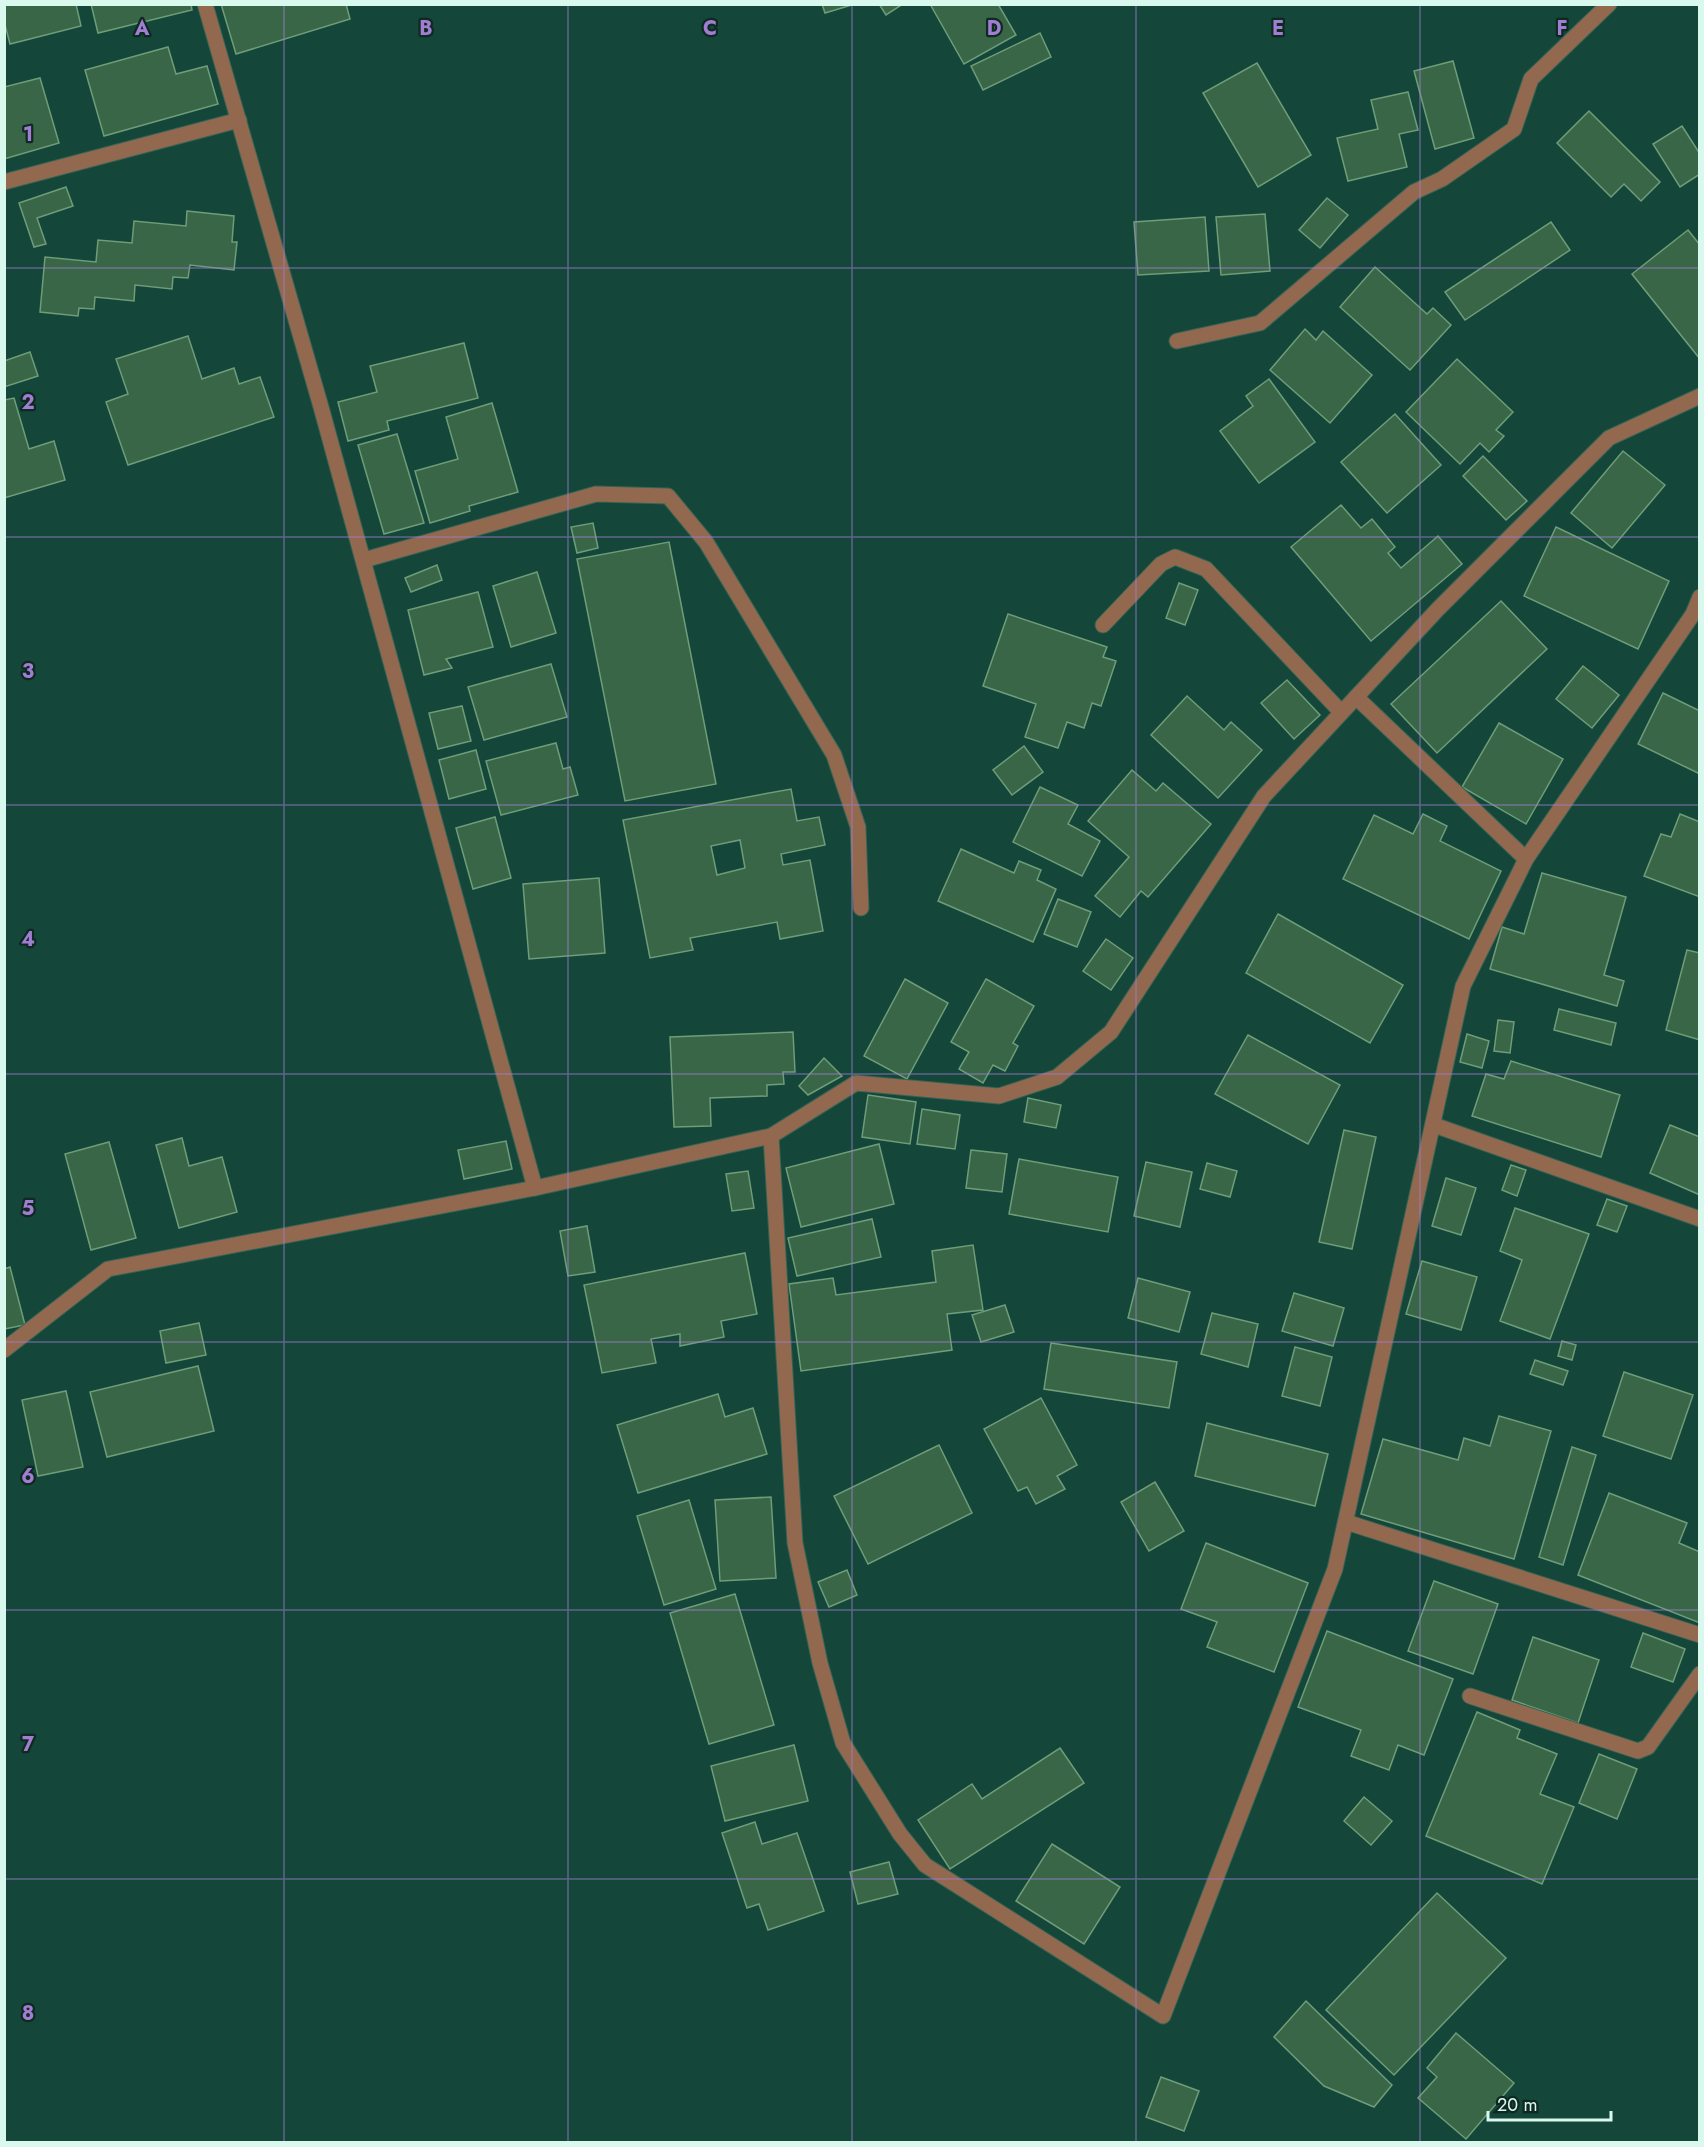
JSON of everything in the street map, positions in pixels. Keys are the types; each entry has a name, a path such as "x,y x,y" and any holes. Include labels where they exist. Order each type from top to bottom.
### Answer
{"street":[{"path":"205,4 364,560 536,1188"},
{"path":"1177,340 1260,323 1413,192 1442,179 1514,129 1531,78 1609,4"},
{"path":"4,182 239,120"},
{"path":"4,1350 108,1269 536,1188 771,1136 856,1083 999,1096 1057,1077 1112,1032 1263,796 1438,609 1609,438 1700,396"},
{"path":"364,560 597,494 668,496 706,542 834,755 858,827 861,908"},
{"path":"1103,625 1161,564 1175,557 1206,569 1341,712"},
{"path":"771,1136 795,1543 820,1663 843,1743 900,1834 925,1865 1163,2016 1335,1569 1463,986 1526,859 1693,614 1700,597"},
{"path":"1356,697 1526,859"},
{"path":"1434,1125 1700,1219"},
{"path":"1346,1522 1700,1635"},
{"path":"1470,1696 1638,1751 1648,1747 1700,1674"}],"building":[{"path":"4,4 76,4 81,26 10,44 4,21"},
{"path":"91,4 191,4 192,10 98,33"},
{"path":"221,4 346,4 350,19 236,54"},
{"path":"822,4 855,4 825,13"},
{"path":"879,4 903,4 886,15"},
{"path":"930,4 998,4 1016,35 964,64"},
{"path":"1040,33 1051,57 983,90 971,66"},
{"path":"168,47 176,74 207,66 218,104 104,136 85,70"},
{"path":"1453,61 1474,138 1435,149 1414,71"},
{"path":"1257,63 1311,155 1258,187 1203,93"},
{"path":"40,78 59,143 4,159 4,87"},
{"path":"1408,92 1418,130 1399,134 1407,167 1348,181 1337,138 1378,129 1371,100"},
{"path":"1589,111 1660,182 1641,201 1624,184 1611,197 1557,143"},
{"path":"1682,126 1700,154 1700,174 1680,187 1653,144"},
{"path":"66,187 73,206 37,218 46,244 34,247 19,203"},
{"path":"1327,198 1348,215 1320,248 1299,230"},
{"path":"187,211 234,216 232,242 237,242 234,270 190,265 188,278 173,277 172,289 135,285 134,301 95,297 94,309 79,308 78,316 40,312 45,257 96,262 98,240 132,243 134,221 186,226"},
{"path":"1265,214 1270,271 1221,275 1216,217"},
{"path":"1205,217 1209,271 1138,275 1134,222"},
{"path":"1551,222 1570,250 1465,320 1445,292"},
{"path":"1688,230 1700,245 1700,359 1632,274"},
{"path":"1375,267 1427,314 1433,308 1451,325 1410,370 1340,307"},
{"path":"1305,329 1316,340 1323,331 1372,375 1330,423 1270,370"},
{"path":"188,336 202,379 234,368 239,384 260,377 274,417 128,465 106,402 128,394 116,359"},
{"path":"464,343 478,398 387,421 389,430 348,441 338,402 377,392 370,366"},
{"path":"30,352 38,376 4,387 4,361"},
{"path":"1457,359 1513,412 1496,430 1504,436 1489,452 1480,443 1460,464 1406,412"},
{"path":"1269,379 1315,442 1259,483 1220,431 1253,406 1246,396"},
{"path":"14,398 29,449 54,441 65,480 4,498 4,400"},
{"path":"492,403 518,492 469,506 470,511 430,523 415,471 458,459 446,417"},
{"path":"1395,414 1441,465 1387,513 1341,462"},
{"path":"397,434 424,523 384,534 358,445"},
{"path":"1623,451 1665,485 1612,548 1571,513"},
{"path":"1483,456 1527,501 1506,520 1463,476"},
{"path":"1341,505 1361,528 1372,519 1395,547 1388,553 1401,568 1438,536 1462,564 1371,641 1291,547"},
{"path":"593,523 598,548 577,553 571,527"},
{"path":"1556,527 1669,581 1638,649 1524,596"},
{"path":"669,542 716,784 625,801 577,559"},
{"path":"437,565 442,580 411,592 405,578"},
{"path":"537,572 556,633 511,647 493,586"},
{"path":"1179,583 1198,590 1185,625 1166,618"},
{"path":"478,592 493,647 446,659 452,668 424,675 408,610"},
{"path":"1501,601 1547,649 1437,753 1391,704"},
{"path":"1008,614 1107,647 1103,657 1116,661 1101,706 1092,703 1084,728 1067,722 1058,748 1025,737 1036,704 983,686"},
{"path":"551,664 567,717 484,740 468,687"},
{"path":"1583,666 1619,695 1592,728 1556,699"},
{"path":"1287,680 1320,715 1294,739 1261,703"},
{"path":"1663,693 1700,711 1700,774 1638,744"},
{"path":"1187,696 1224,730 1231,722 1262,750 1218,798 1151,735"},
{"path":"462,706 471,741 438,749 429,713"},
{"path":"1499,723 1563,759 1526,824 1462,787"},
{"path":"556,743 563,769 570,767 578,795 501,815 486,761"},
{"path":"1024,746 1043,772 1012,795 993,770"},
{"path":"476,750 486,789 449,799 439,760"},
{"path":"1132,770 1156,791 1163,783 1211,824 1148,897 1141,891 1120,917 1095,896 1129,857 1088,821"},
{"path":"1040,787 1078,805 1068,824 1100,841 1082,876 1013,842"},
{"path":"791,789 797,821 819,817 825,845 781,854 783,865 810,860 823,931 780,939 777,922 690,938 693,950 650,958 623,820","holes":["740,840 745,868 717,875 711,846"]},
{"path":"1423,814 1447,826 1440,841 1501,871 1469,939 1343,879 1374,815 1413,834"},
{"path":"1680,814 1700,822 1700,897 1644,876 1661,834 1671,837"},
{"path":"495,817 511,878 473,889 456,828"},
{"path":"961,849 1014,873 1019,861 1041,870 1037,880 1056,889 1033,942 938,901"},
{"path":"1542,873 1626,897 1604,975 1624,981 1617,1006 1490,969 1502,927 1524,934"},
{"path":"599,878 605,953 529,959 523,884"},
{"path":"1058,899 1091,912 1077,947 1044,934"},
{"path":"1278,914 1403,985 1370,1043 1246,973"},
{"path":"1106,939 1133,958 1111,990 1083,971"},
{"path":"1687,950 1700,953 1700,1040 1666,1030"},
{"path":"905,979 948,1003 907,1079 864,1056"},
{"path":"986,979 1034,1006 1013,1043 1018,1046 1005,1071 993,1065 983,1083 959,1069 969,1052 951,1042"},
{"path":"1559,1009 1616,1023 1611,1045 1554,1030"},
{"path":"1498,1020 1514,1022 1510,1053 1494,1051"},
{"path":"793,1032 795,1072 783,1072 784,1084 767,1085 767,1096 710,1098 711,1126 674,1127 670,1037"},
{"path":"1467,1034 1489,1041 1482,1068 1460,1062"},
{"path":"1248,1035 1340,1085 1308,1144 1215,1094"},
{"path":"824,1058 842,1076 808,1095 799,1086"},
{"path":"1511,1061 1620,1095 1601,1157 1472,1116 1486,1074 1504,1079"},
{"path":"868,1095 916,1102 910,1144 862,1137"},
{"path":"1028,1098 1061,1105 1056,1128 1024,1122"},
{"path":"922,1109 960,1115 955,1149 917,1144"},
{"path":"1670,1125 1700,1137 1700,1195 1650,1173"},
{"path":"1344,1130 1376,1137 1352,1249 1319,1242"},
{"path":"182,1138 189,1166 222,1157 237,1212 179,1228 156,1145"},
{"path":"506,1141 512,1169 464,1179 458,1150"},
{"path":"109,1142 136,1238 91,1250 65,1154"},
{"path":"879,1144 894,1204 801,1227 786,1168"},
{"path":"971,1150 1007,1154 1002,1192 966,1188"},
{"path":"1019,1159 1118,1177 1108,1232 1009,1214"},
{"path":"1146,1162 1192,1172 1180,1227 1134,1216"},
{"path":"1207,1163 1237,1171 1230,1197 1200,1189"},
{"path":"1511,1165 1526,1170 1517,1196 1502,1190"},
{"path":"748,1171 754,1208 732,1211 726,1174"},
{"path":"1446,1178 1476,1188 1461,1235 1432,1226"},
{"path":"1607,1199 1627,1206 1617,1232 1597,1225"},
{"path":"1515,1208 1589,1234 1550,1339 1500,1321 1522,1260 1500,1251"},
{"path":"872,1219 881,1257 797,1276 788,1238"},
{"path":"587,1226 595,1272 568,1276 560,1231"},
{"path":"973,1245 983,1310 947,1314 952,1350 801,1371 789,1284 833,1278 836,1295 936,1282 932,1251"},
{"path":"745,1253 757,1314 721,1321 724,1337 680,1346 680,1334 651,1339 656,1363 602,1373 584,1285"},
{"path":"1422,1261 1477,1277 1461,1330 1406,1314"},
{"path":"10,1267 25,1325 4,1329 4,1269"},
{"path":"1138,1278 1190,1292 1179,1332 1128,1318"},
{"path":"1294,1293 1344,1308 1333,1346 1282,1331"},
{"path":"1005,1305 1014,1332 981,1342 972,1315"},
{"path":"1212,1313 1258,1324 1248,1367 1201,1354"},
{"path":"199,1323 206,1355 166,1363 160,1331"},
{"path":"1562,1341 1576,1345 1572,1360 1558,1356"},
{"path":"1051,1343 1177,1362 1169,1408 1044,1389"},
{"path":"1295,1347 1332,1357 1320,1406 1282,1396"},
{"path":"1535,1360 1568,1371 1563,1385 1530,1374"},
{"path":"198,1366 214,1431 107,1457 90,1392"},
{"path":"1624,1372 1693,1395 1671,1459 1603,1436"},
{"path":"66,1391 83,1467 38,1476 22,1400"},
{"path":"718,1394 725,1417 753,1408 767,1454 638,1493 617,1425"},
{"path":"1041,1398 1077,1465 1057,1476 1065,1489 1036,1504 1027,1487 1018,1491 984,1429"},
{"path":"1499,1416 1551,1431 1514,1559 1361,1514 1383,1439 1458,1460 1464,1438 1490,1446"},
{"path":"1207,1423 1328,1454 1315,1506 1195,1476"},
{"path":"939,1445 972,1513 868,1564 834,1496"},
{"path":"1572,1447 1596,1455 1563,1565 1539,1557"},
{"path":"1155,1482 1184,1531 1149,1551 1121,1502"},
{"path":"1609,1493 1687,1523 1679,1543 1700,1552 1700,1623 1578,1575"},
{"path":"771,1497 776,1578 720,1581 715,1500"},
{"path":"689,1500 716,1589 664,1605 637,1516"},
{"path":"1206,1543 1308,1583 1274,1672 1207,1647 1217,1622 1181,1609"},
{"path":"847,1570 857,1595 829,1607 818,1582"},
{"path":"1434,1581 1498,1604 1473,1674 1408,1651"},
{"path":"735,1594 774,1725 709,1744 670,1613"},
{"path":"1327,1631 1453,1679 1424,1755 1398,1745 1389,1770 1351,1756 1361,1730 1298,1707"},
{"path":"1643,1633 1685,1649 1673,1682 1631,1667"},
{"path":"1533,1637 1599,1660 1578,1723 1512,1700"},
{"path":"1477,1712 1520,1730 1517,1738 1557,1754 1540,1794 1574,1807 1542,1884 1426,1836"},
{"path":"794,1745 808,1801 725,1821 711,1766"},
{"path":"1060,1748 1084,1783 950,1869 918,1820 972,1784 982,1799"},
{"path":"1599,1754 1637,1769 1617,1819 1579,1803"},
{"path":"1364,1797 1392,1821 1371,1845 1344,1821"},
{"path":"755,1822 762,1844 797,1833 824,1911 768,1930 759,1904 747,1908 722,1833"},
{"path":"1052,1844 1120,1887 1084,1944 1016,1901"},
{"path":"889,1862 898,1894 858,1904 850,1872"},
{"path":"1437,1893 1506,1958 1394,2075 1326,2010"},
{"path":"1306,2001 1392,2085 1374,2107 1324,2086 1274,2037"},
{"path":"1456,2033 1514,2083 1466,2139 1418,2098 1437,2077 1427,2068"},
{"path":"1161,2077 1199,2091 1184,2131 1146,2117"}]}
